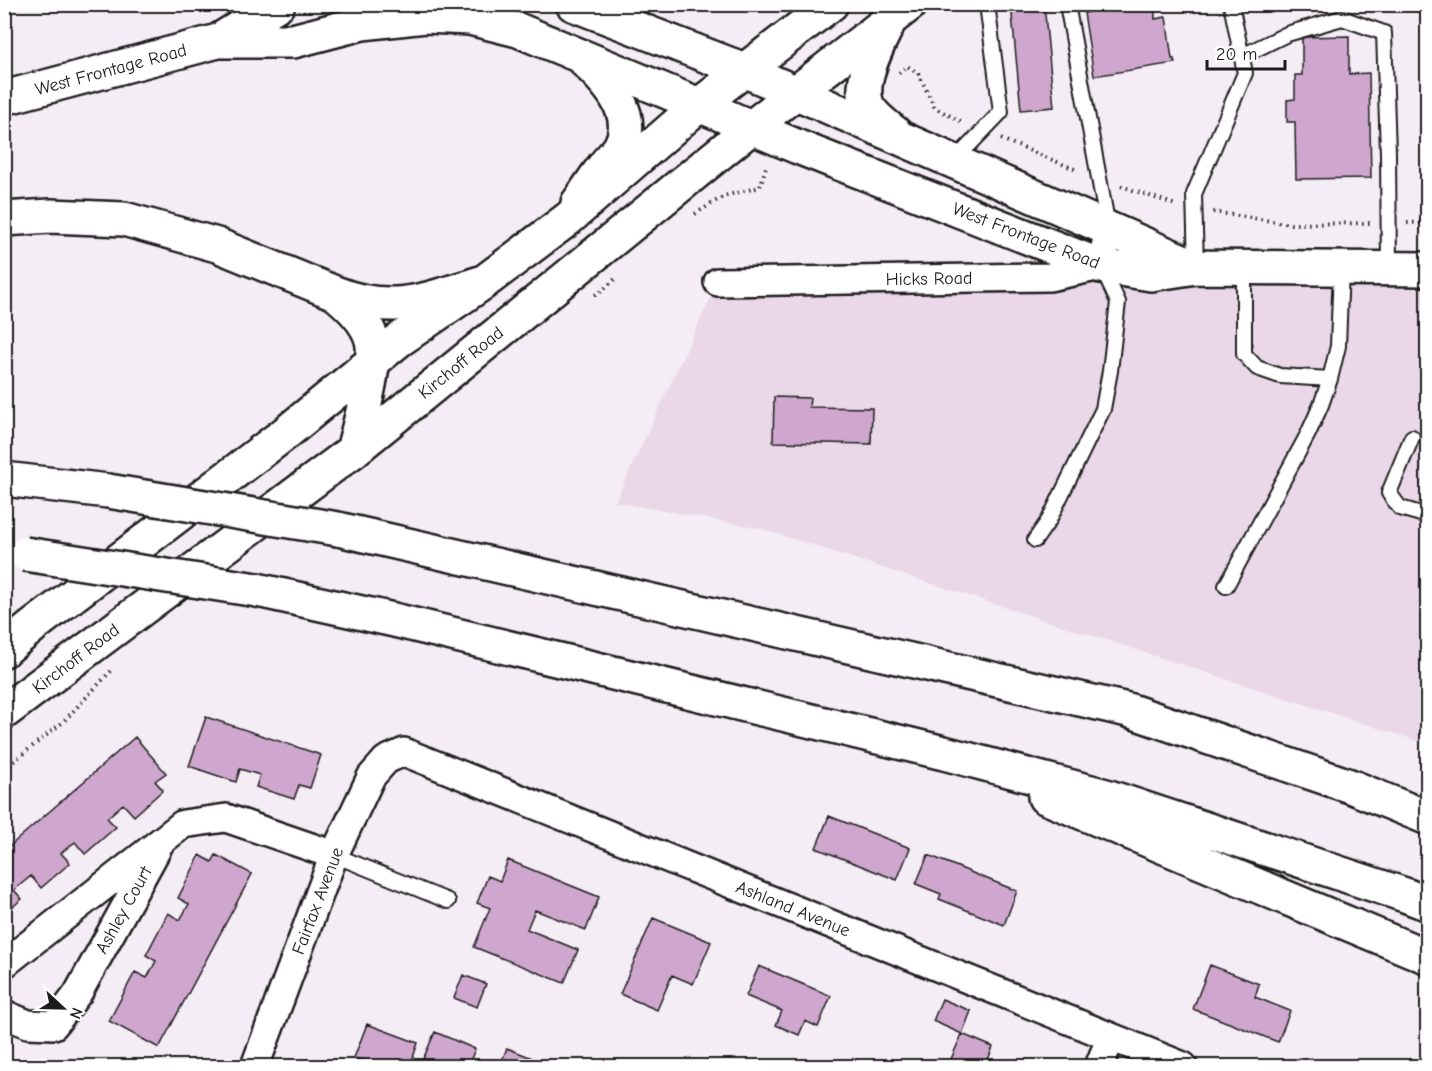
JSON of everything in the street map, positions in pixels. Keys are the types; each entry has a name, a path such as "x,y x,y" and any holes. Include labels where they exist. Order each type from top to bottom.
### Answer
{"main road":[{"name":"West Frontage Road","path":"218,41 278,4"},
{"name":"West Frontage Road","path":"573,4 744,70 1196,267"},
{"path":"4,650 287,432 399,340 484,282 568,219 699,105 831,4"},
{"path":"900,13 869,66 866,91 868,106 901,139"},
{"name":"Kirchoff Road","path":"4,712 353,451 753,126 900,13"},
{"name":"West Frontage Road","path":"4,98 218,41 293,41 362,23 424,15 470,18 518,30 809,151 1101,266 1150,274 1196,267"},
{"path":"568,219 603,167 620,147 625,130 621,104 608,83 580,56"},
{"path":"4,219 50,216 124,219 218,245 353,300 374,305 404,304 484,282"},
{"path":"1196,267 1428,269"},
{"path":"335,293 347,303 370,333 373,344 373,362 353,451"},
{"path":"4,478 108,491 338,529 1128,710 1350,786 1428,818"},
{"path":"15,553 257,590 393,620 944,753 1106,796 1428,904"},
{"path":"944,753 1099,821 1290,898 1428,957"},
{"path":"1350,786 1428,806"}],"street":[{"path":"1101,266 1108,229"},
{"name":"Hicks Road","path":"717,282 1049,277 1101,266"},
{"name":"Fairfax Avenue","path":"255,1066 334,855 371,777 386,760 404,752"},
{"name":"Ashland Avenue","path":"404,752 1183,1066"},
{"name":"Ashley Court","path":"4,964 183,824 226,818 334,855"},
{"name":"Ashley Court","path":"4,1013 28,1024 54,1025 78,993 162,840"},
{"path":"1099,1066 1111,1037"}],"lane":[{"path":"954,161 1001,112 987,4"},
{"path":"1067,4 1108,229"},
{"path":"1196,267 1194,194 1245,73 1231,4"},
{"path":"1242,56 1287,34 1342,18 1384,33 1389,269"},
{"path":"1035,540 1049,520 1103,409 1118,302 1101,266"},
{"path":"1244,267 1244,354 1257,368 1280,376 1330,380"},
{"path":"1226,586 1322,405 1338,346 1341,268"},
{"path":"1412,437 1389,493 1400,508 1428,516"},
{"path":"334,855 448,901"}],"path":[{"path":"892,77 907,66 918,73 935,108 956,120 1099,179 1173,204 1234,217 1291,224 1428,222"}],"shaded area":[{"path":"1427,269 1427,744 759,528 615,502 718,282"}],"building":[{"path":"1011,4 1044,4 1054,107 1021,110"},
{"path":"1129,4 1155,4 1155,19 1166,17 1172,59 1175,63 1094,76 1084,13"},
{"path":"1349,36 1349,74 1369,73 1371,178 1296,179 1295,122 1287,122 1287,100 1295,99 1295,75 1302,75 1302,37"},
{"path":"774,397 810,398 809,407 872,408 871,444 773,442"},
{"path":"206,717 321,755 310,788 299,785 294,799 256,787 260,775 240,769 236,782 189,766"},
{"path":"135,737 166,773 155,781 163,790 134,816 123,804 107,818 116,827 85,854 75,842 61,853 70,863 41,888 31,876 14,890 22,899 4,914 4,851"},
{"path":"829,816 910,848 897,880 816,848"},
{"path":"200,855 212,862 216,855 252,874 159,1048 109,1021 135,972 147,978 156,961 146,955 168,913 180,920 189,904 178,898"},
{"path":"928,855 1017,891 1004,925 939,899 941,894 916,884"},
{"path":"508,860 599,897 586,930 535,910 527,929 578,950 564,983 474,947 490,908 477,903 488,876 500,881"},
{"path":"653,918 711,942 693,984 672,975 657,1010 620,994"},
{"path":"1210,965 1259,984 1255,997 1290,1011 1278,1042 1193,1009"},
{"path":"759,966 831,996 818,1027 805,1021 799,1035 776,1025 782,1011 746,996"},
{"path":"463,975 486,984 477,1007 454,998"},
{"path":"942,999 971,1011 962,1034 933,1021"},
{"path":"367,1024 418,1043 410,1066 378,1066 354,1058"},
{"path":"435,1032 475,1049 468,1066 420,1066"},
{"path":"962,1034 993,1047 987,1066 948,1066"},
{"path":"507,1048 532,1058 528,1066 500,1066"}]}
